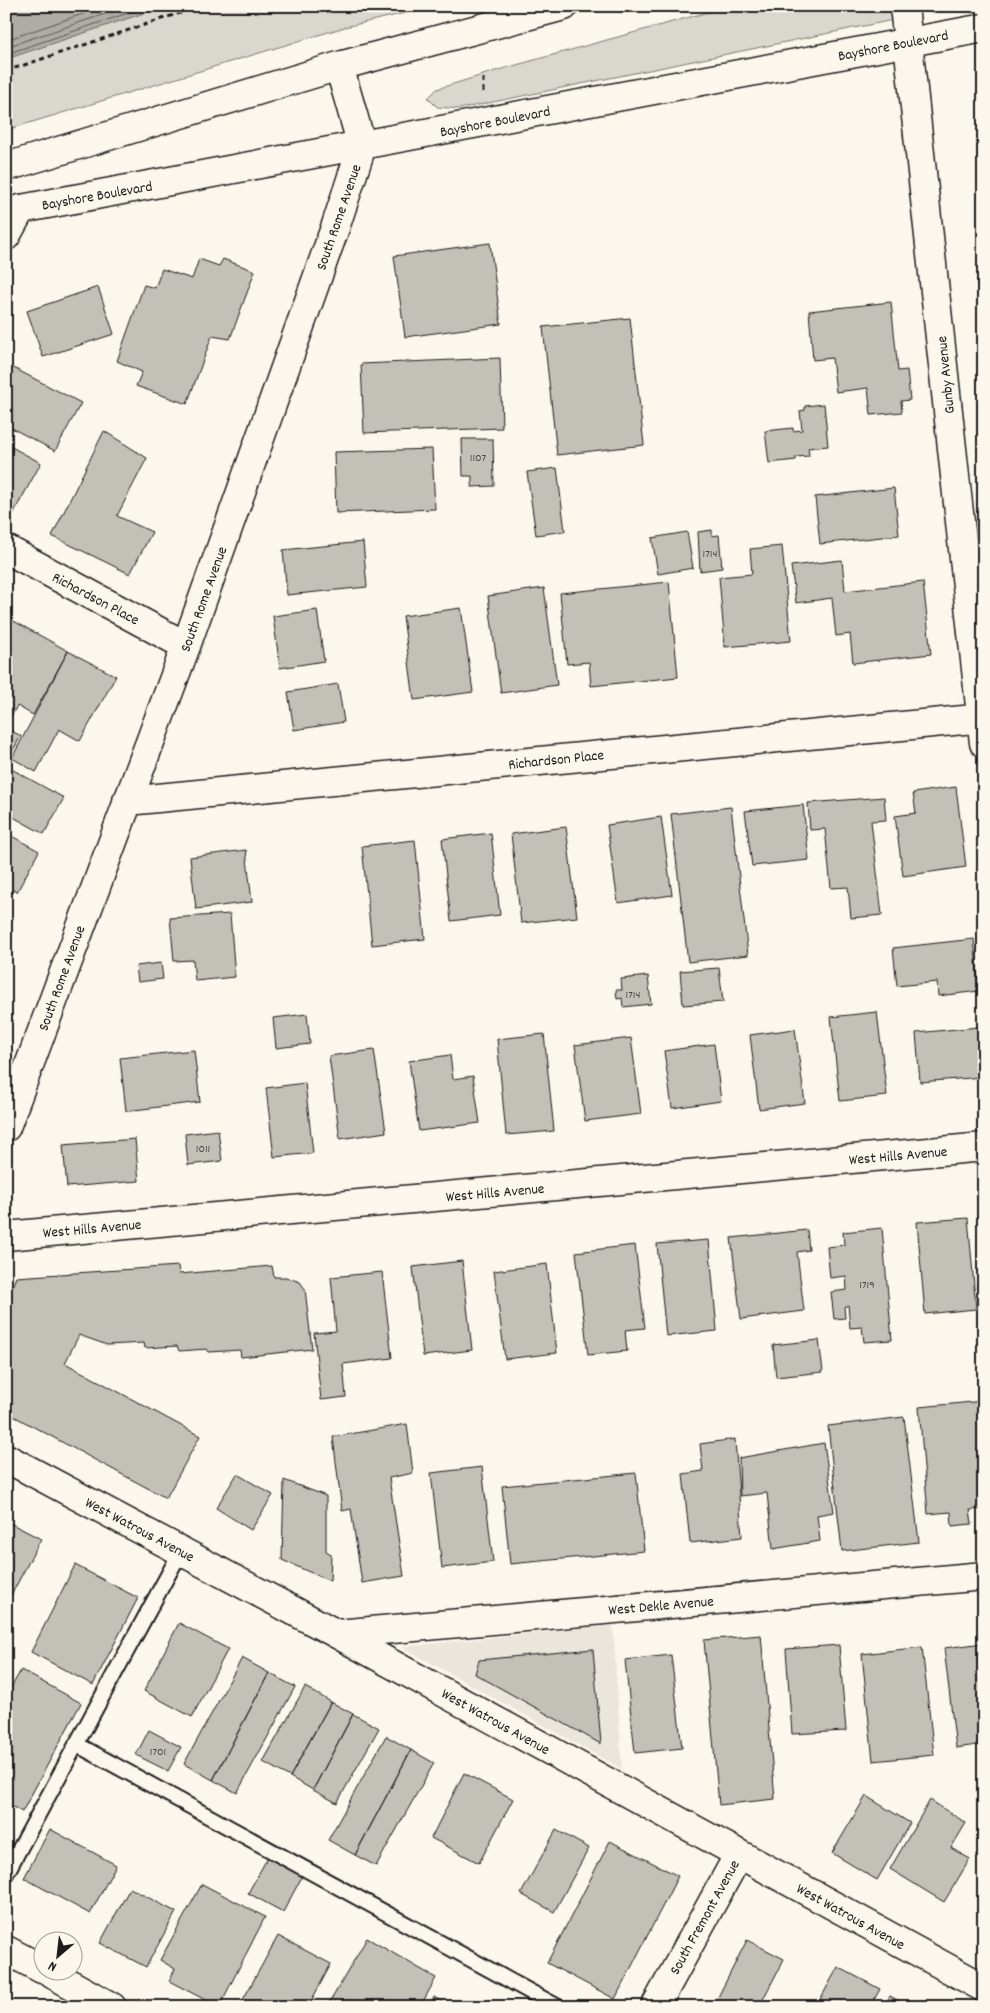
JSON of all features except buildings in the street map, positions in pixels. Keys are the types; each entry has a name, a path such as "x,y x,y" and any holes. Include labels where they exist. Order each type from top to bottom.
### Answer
{"street":[{"path":"6,167 339,66 564,6"},
{"name":"Gunby Avenue","path":"904,6 910,42 983,726"},
{"name":"Bayshore Boulevard","path":"14,211 984,28"},
{"name":"South Rome Avenue","path":"6,1127 186,646 336,225 362,146 339,66"},
{"path":"6,236 14,211"},
{"name":"Richardson Place","path":"6,549 186,646"},
{"name":"Richardson Place","path":"127,800 983,726"},
{"name":"West Hills Avenue","path":"6,1236 984,1147"},
{"name":"West Watrous Avenue","path":"6,1458 338,1634 984,1988"},
{"name":"West Dekle Avenue","path":"338,1634 984,1576"},
{"name":"South Fremont Avenue","path":"655,2007 739,1854"},
{"path":"6,1950 32,1964"},
{"path":"62,1980 112,2007"}],"lane":[{"path":"6,1874 181,1551"},
{"path":"76,1744 558,2007"}],"path":[{"path":"6,71 202,6"},
{"path":"483,75 483,94"}],"shaded area":[{"path":"165,6 436,6 345,27 6,130 6,59"},
{"path":"730,6 890,6 893,20 459,109 437,107 428,98 437,89 502,69"},
{"path":"613,1625 622,1769 402,1647"}],"water":[{"path":"6,6 165,6 6,59"}]}
